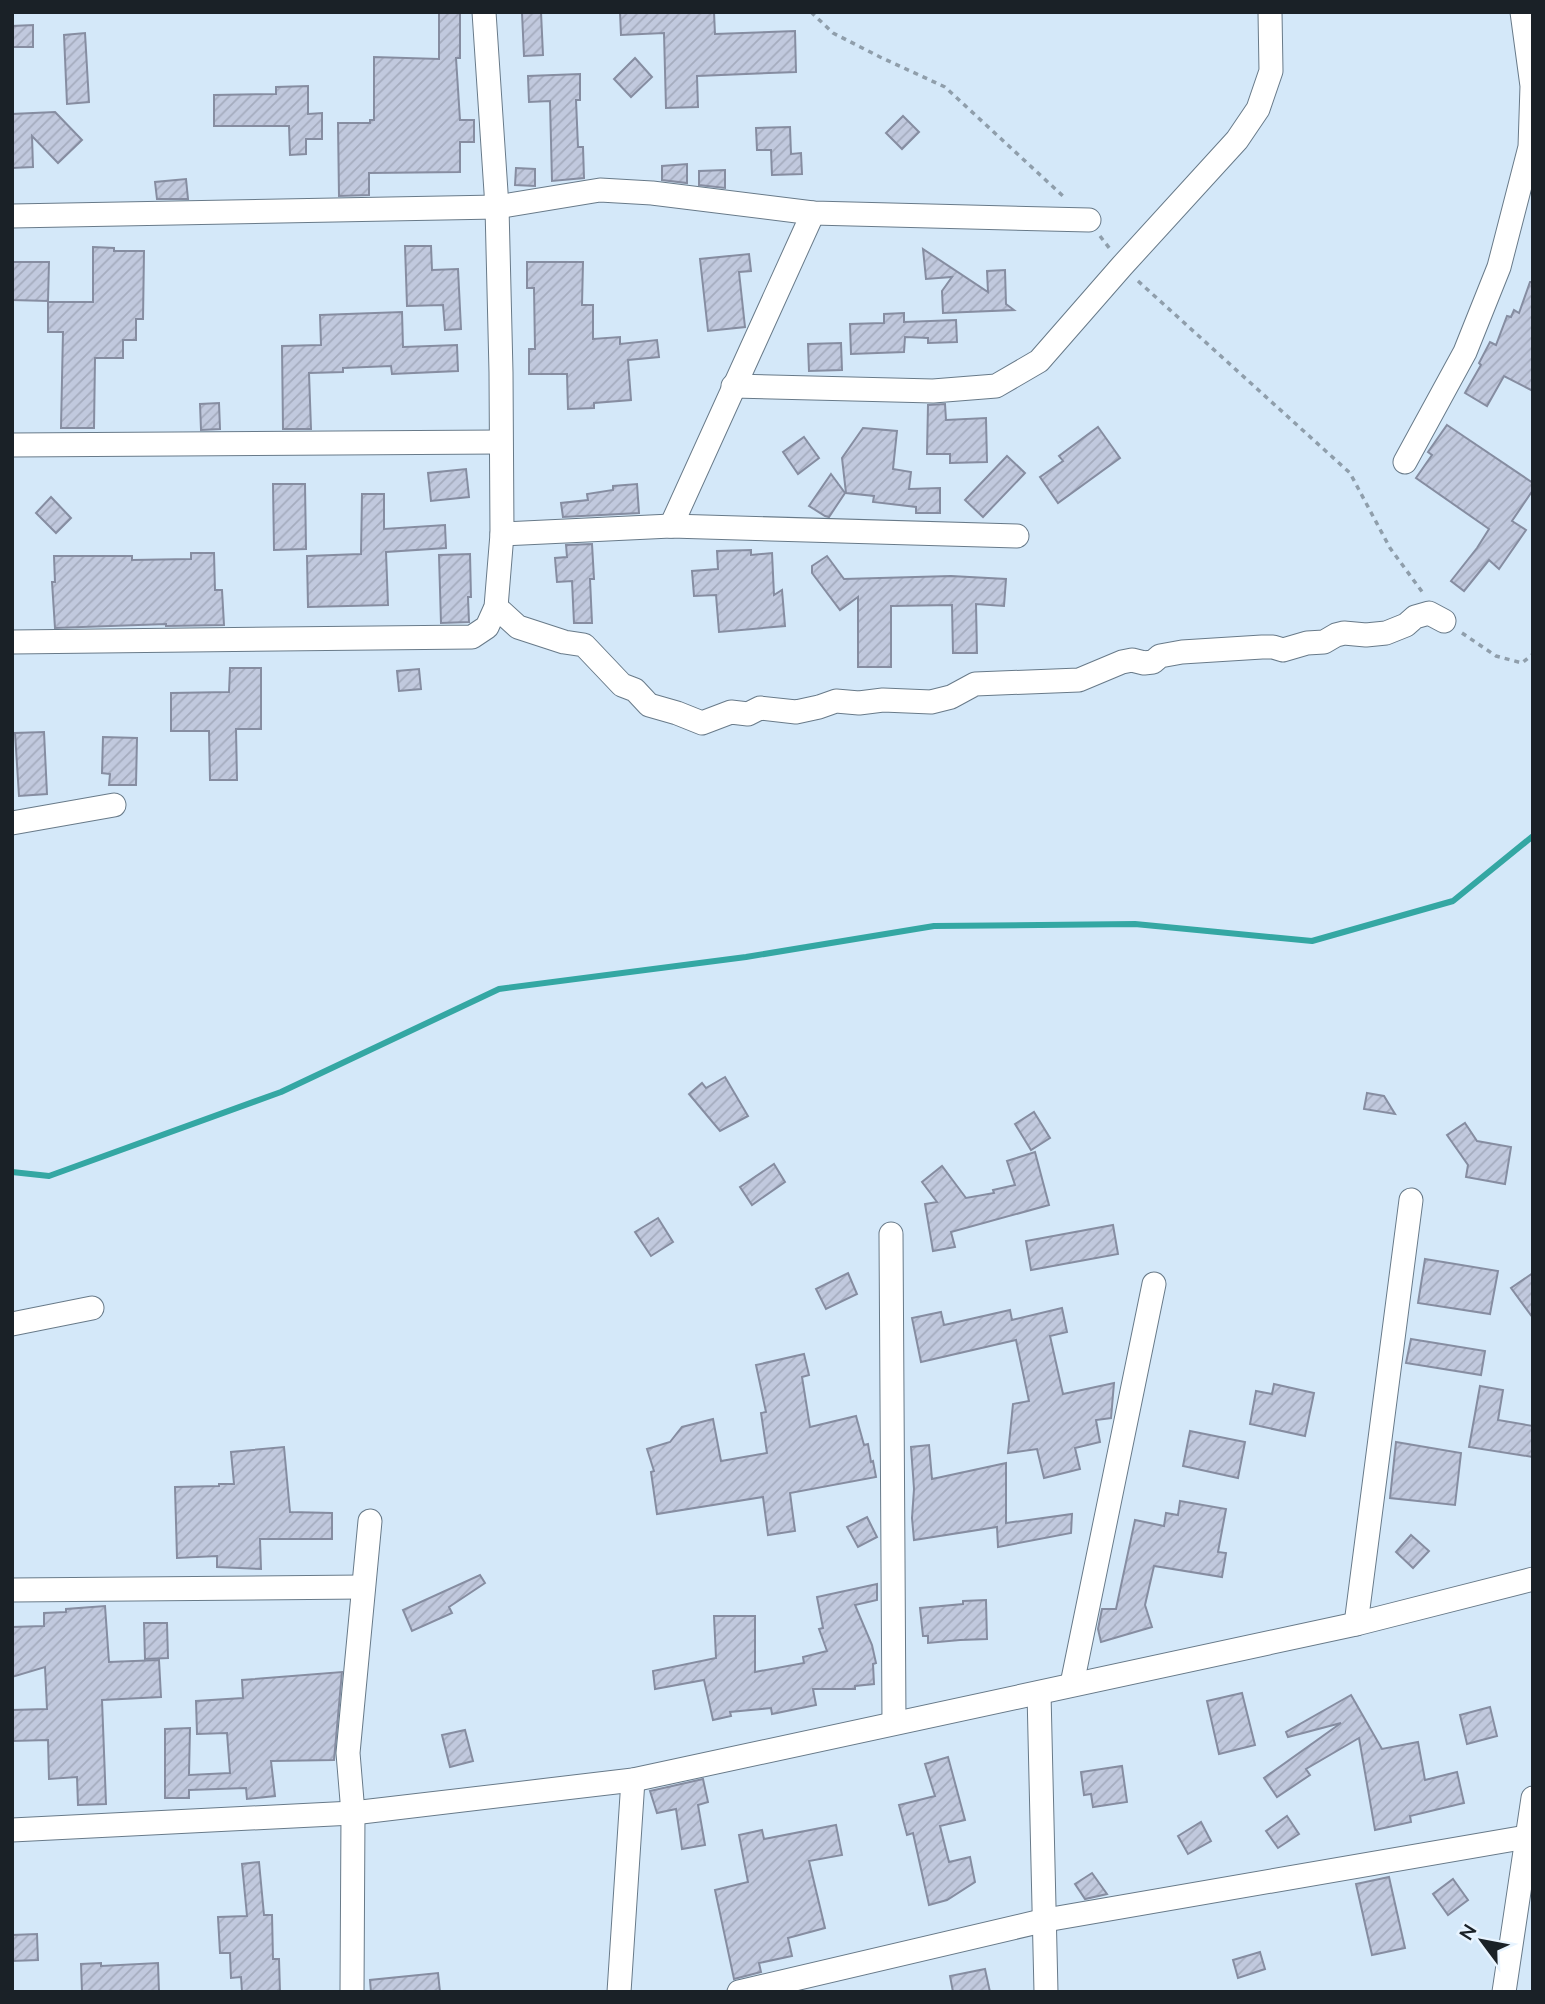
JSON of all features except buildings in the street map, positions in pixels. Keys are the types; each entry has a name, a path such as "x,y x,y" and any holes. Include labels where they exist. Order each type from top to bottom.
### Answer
{"street":[{"path":"12,642 472,637 487,627 496,607 502,534 497,206 484,12"},
{"path":"733,386 933,391 996,386 1040,361 1237,140 1258,109 1271,71 1269,12"},
{"path":"1405,462 1465,352 1499,267 1530,147 1532,86 1522,12"},
{"path":"12,216 497,206 600,190 652,192 813,213 1089,220"},
{"path":"671,526 813,213"},
{"path":"12,445 500,442"},
{"path":"502,534 671,526 1017,536"},
{"path":"496,607 519,627 564,642 584,645 622,685 635,690 649,705 702,723 731,712 748,714 760,708 796,712 836,701 932,702 951,697 975,684 1079,680 1122,662 1153,662 1160,656 1182,652 1262,647 1283,650 1307,643 1324,642 1344,633 1386,634 1406,625 1415,617 1429,613 1444,621"},
{"path":"12,823 114,805"},
{"path":"1356,1623 1411,1200"},
{"path":"891,1234 894,1723"},
{"path":"1072,1684 1154,1284"},
{"path":"12,1324 92,1308"},
{"path":"352,1992 353,1813 348,1753 369,1521"},
{"path":"12,1830 353,1813 633,1780 1356,1623 1533,1579"},
{"path":"12,1590 363,1587"},
{"path":"1039,1693 1046,1992"},
{"path":"619,1992 633,1780"},
{"path":"1504,1992 1533,1798"},
{"path":"739,1992 1046,1920 1526,1837"}],"path":[{"path":"811,12 833,33 945,87 1089,220 1122,266 1350,473 1390,548 1444,621 1496,656 1522,663 1533,654"}],"waterway":[{"path":"12,1172 49,1176 281,1092 499,989 746,957 934,926 1135,924 1312,941 1453,901 1533,836"}]}
